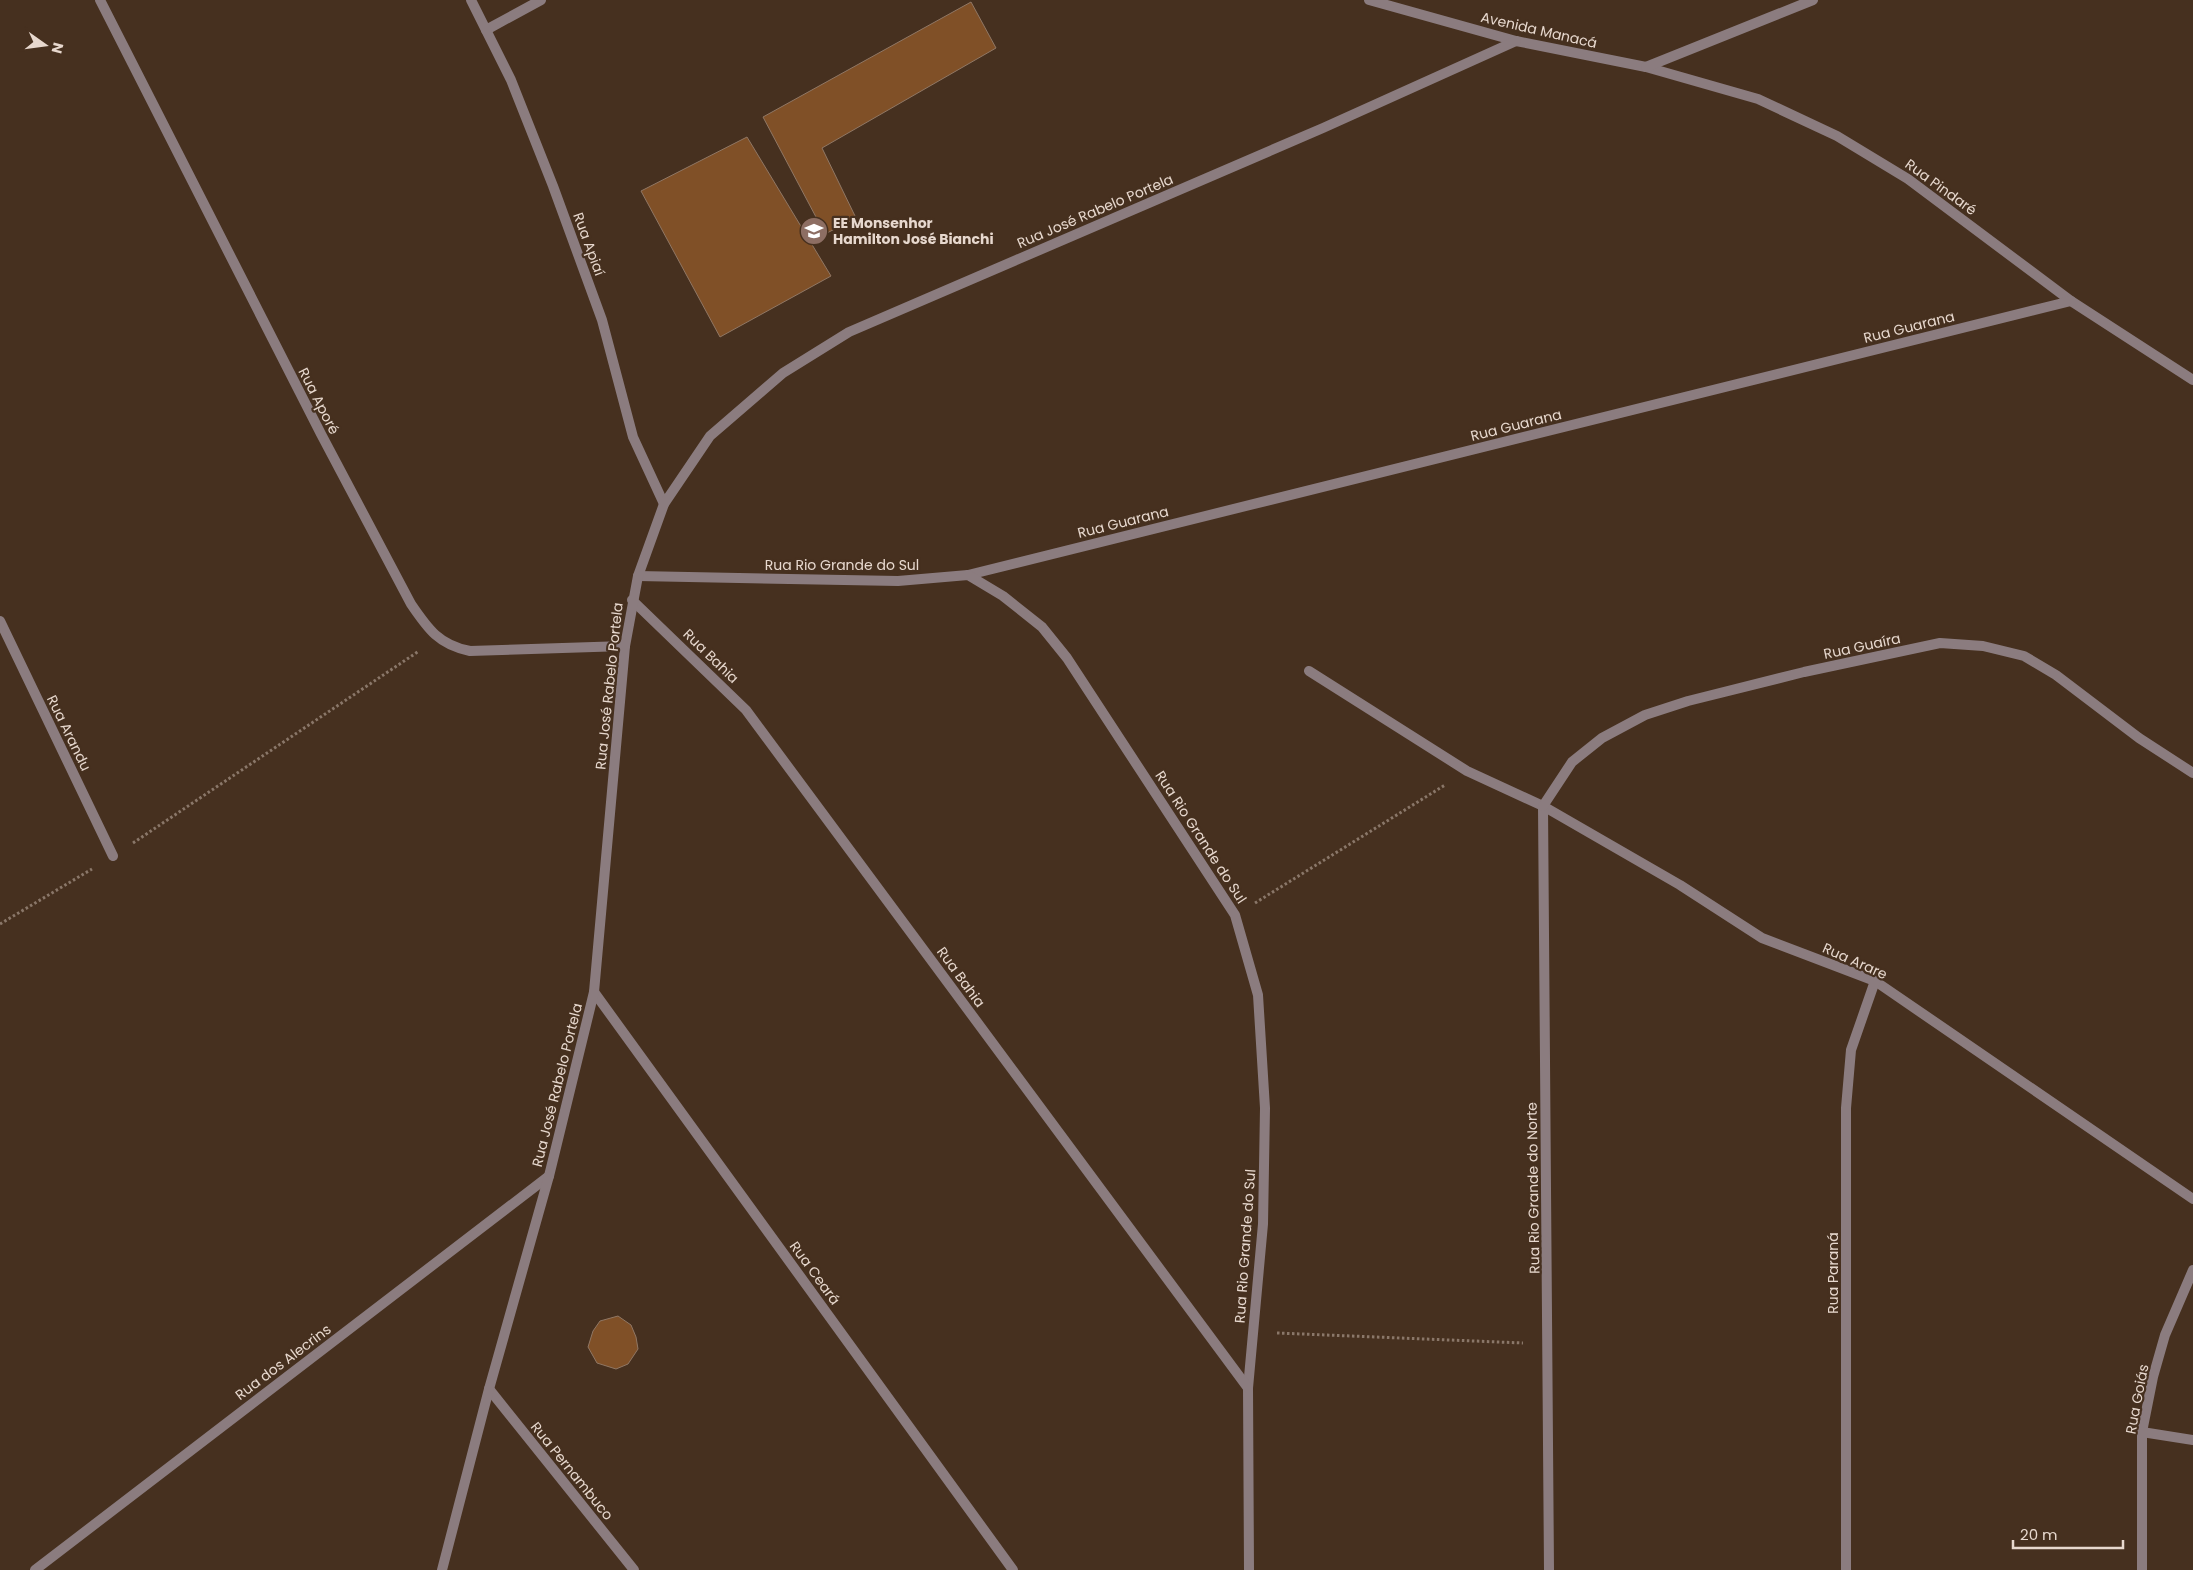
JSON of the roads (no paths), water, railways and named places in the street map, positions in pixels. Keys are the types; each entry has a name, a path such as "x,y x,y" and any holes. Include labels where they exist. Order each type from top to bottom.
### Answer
{"street":[{"name":"Rua Aporé","path":"100,0 325,443 411,604 425,625 446,644 470,651 625,646"},
{"name":"Rua Apiaí","path":"471,0 511,80 557,195 602,320 633,437 664,504"},
{"path":"486,30 541,0"},
{"name":"Avenida Manacá","path":"1369,0 1516,41 1646,67"},
{"path":"1646,67 1813,0"},
{"name":"Rua José Rabelo Portela","path":"442,1570 489,1389 549,1176 594,992 625,646 632,600 638,576 664,504 710,436 783,373 849,332 1323,128 1516,41"},
{"name":"Rua Pindaré","path":"1646,67 1758,99 1837,136 1908,179 2071,301 2193,380"},
{"name":"Rua Guarana","path":"968,575 2071,301"},
{"name":"Rua Rio Grande do Sul","path":"638,576 898,581 968,575 1003,596 1042,628 1067,658 1236,915 1258,995 1265,1108 1263,1224 1248,1388 1248,1570"},
{"name":"Rua Bahia","path":"632,600 746,710 1248,1388"},
{"name":"Rua Arandu","path":"0,621 113,856"},
{"name":"Rua Guaíra","path":"1543,806 1572,762 1602,738 1645,715 1688,701 1804,672 1940,643 1984,646 2024,656 2056,675 2139,738 2193,773"},
{"name":"Rua Arare","path":"1309,671 1467,771 1543,806 1680,884 1762,938 1875,981 2193,1199"},
{"name":"Rua Rio Grande do Norte","path":"1543,806 1549,1570"},
{"name":"Rua Paraná","path":"1846,1570 1846,1108 1851,1050 1875,981"},
{"name":"Rua Ceará","path":"594,992 1013,1570"},
{"name":"Rua dos Alecrins","path":"35,1570 549,1176"},
{"name":"Rua Goiás","path":"2142,1570 2142,1432 2153,1377 2165,1335 2193,1270"},
{"name":"Rua Pernambuco","path":"489,1389 634,1570"},
{"path":"2142,1432 2193,1440"}],"place":[{"name":"EE Monsenhor Hamilton José Bianchi","path":"814,231"}]}
